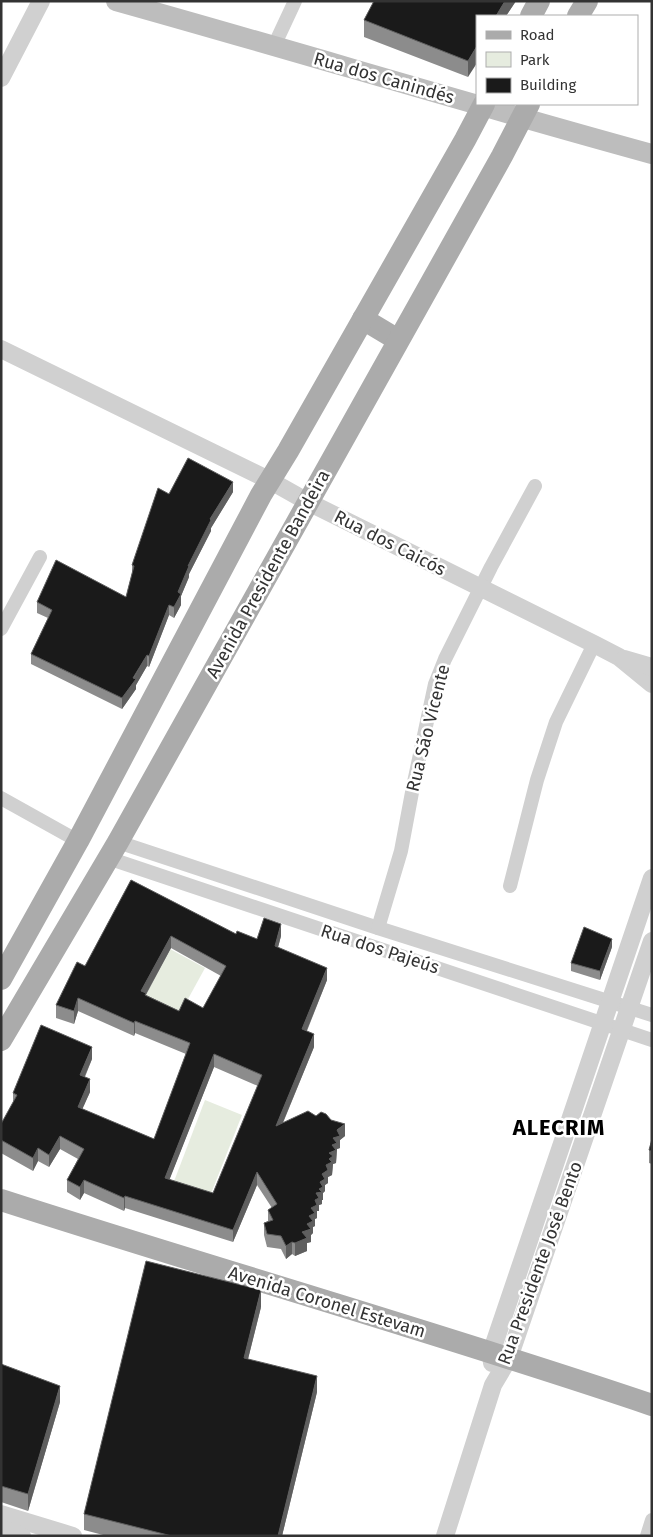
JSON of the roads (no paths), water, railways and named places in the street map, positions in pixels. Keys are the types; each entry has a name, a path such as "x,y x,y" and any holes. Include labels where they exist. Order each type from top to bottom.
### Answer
{"main road":[{"name":"Rua dos Canindés","path":"116,1 476,103"},
{"path":"532,15 539,1"},
{"path":"579,15 586,1"},
{"name":"Rua dos Canindés","path":"483,105 525,111 652,154"},
{"path":"1,979 78,841 269,480 288,451 363,320 483,105"},
{"name":"Avenida Presidente Bandeira","path":"1,1040 113,850 525,111"},
{"path":"363,320 398,340"},
{"name":"Avenida Coronel Estevam","path":"1,1200 161,1252 373,1315 652,1405"}],"street":[{"path":"1,78 41,1"},
{"path":"274,46 295,1"},
{"name":"Rua dos Caicós","path":"1,349 269,480 308,502 480,589 619,657 652,667"},
{"name":"Rua São Vicente","path":"378,928 401,851 435,684 445,659 480,589 535,486"},
{"path":"1,630 40,557"},
{"path":"510,886 537,780 556,722 594,644"},
{"name":"Rua dos Caicós","path":"619,657 652,684"},
{"path":"1,798 78,841"},
{"name":"Rua dos Pajeús","path":"113,850 378,928 652,1015"},
{"name":"Rua dos Pajeús","path":"113,850 652,1040"},
{"name":"Rua Presidente José Bento","path":"445,1536 493,1385 544,1197 652,878"},
{"name":"Rua Presidente José Bento","path":"500,1355 562,1203 652,940"},
{"path":"544,1197 562,1203"},
{"path":"1,1514 73,1536"},
{"path":"647,1536 652,1520"},
{"path":"1,1530 22,1536"}],"district":[{"name":"ALECRIM","path":"559,1127"}]}
